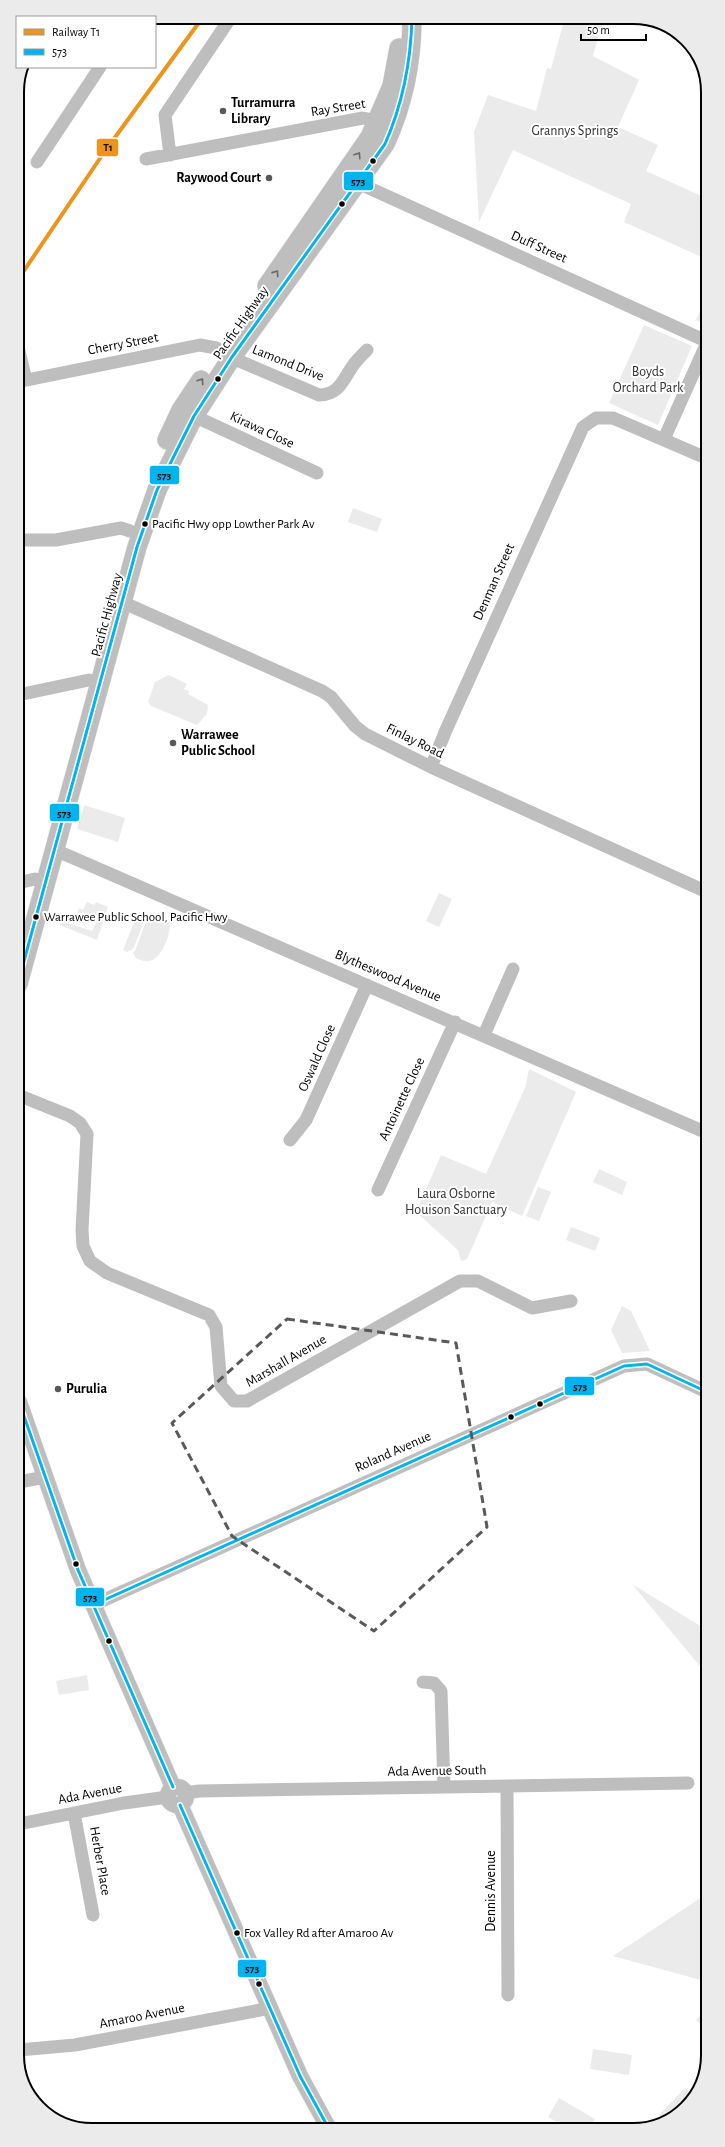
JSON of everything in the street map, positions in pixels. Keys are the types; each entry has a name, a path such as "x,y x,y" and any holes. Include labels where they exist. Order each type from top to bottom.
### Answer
{"highway":[{"name":"Pacific Highway","path":"24,919 33,881 130,531 148,480 181,410 358,183 384,144 385,123 402,34 401,24"},
{"name":"Pacific Highway","path":"24,943 33,881 55,850 137,547 156,490 226,354 370,137 385,123 406,86 411,54 412,24"}],"main road":[{"path":"24,1416 93,1605 308,2093 326,2123"}],"street":[{"path":"170,156 165,115 226,24"},
{"path":"37,162 99,68"},
{"name":"Ray Street","path":"146,159 170,156 364,118 385,123"},
{"name":"Duff Street","path":"358,183 701,338"},
{"name":"Cherry Street","path":"24,381 200,345 226,354"},
{"name":"Lamond Drive","path":"226,354 318,395 326,395 338,389 355,363 367,350"},
{"path":"701,356 664,439 701,456"},
{"name":"Kirawa Close","path":"194,416 317,473"},
{"name":"Denman Street","path":"431,767 579,433 589,421 596,418 605,417 620,420 664,439"},
{"path":"24,540 56,540 122,528 130,531"},
{"name":"Finlay Road","path":"122,602 322,692 331,697 355,726 365,734 431,767 701,890"},
{"path":"24,694 89,680"},
{"name":"Blytheswood Avenue","path":"55,850 455,1022 701,1130"},
{"path":"484,1035 512,969"},
{"name":"Oswald Close","path":"290,1140 306,1120 367,985"},
{"name":"Antoinette Close","path":"378,1190 455,1022"},
{"name":"Marshall Avenue","path":"24,1097 70,1116 80,1123 87,1134 82,1230 83,1246 90,1262 107,1273 209,1315 216,1327 221,1386 234,1401 247,1402 460,1281 478,1281 532,1308 570,1301"},
{"name":"Roland Avenue","path":"93,1605 620,1368 634,1364 647,1364 701,1389"},
{"path":"24,1481 45,1477"},
{"path":"423,1682 434,1683 441,1690 444,1787"},
{"name":"Ada Avenue South","path":"177,1796 199,1791 688,1783"},
{"name":"Dennis Avenue","path":"506,1786 508,1995"},
{"name":"Ada Avenue","path":"24,1823 177,1796"},
{"name":"Herber Place","path":"74,1813 93,1915"},
{"name":"Amaroo Avenue","path":"24,2050 75,2045 271,2008"}],"highlighted area":[{"path":"287,1319 456,1343 487,1527 374,1631 232,1536 172,1423"}],"green space":[{"name":"Grannys Springs","path":"563,24 602,24 593,56 639,80 618,127 658,145 646,171 701,196 701,257 624,222 631,204 513,150 479,222 474,132 488,95 536,111 547,68 551,69"},
{"path":"701,308 701,322 696,320"},
{"name":"Boyds Orchard Park","path":"644,325 692,346 658,425 609,403"},
{"path":"353,508 382,519 377,532 348,522"},
{"path":"169,675 187,684 184,689 189,691 188,694 208,705 207,714 197,725 151,706 148,702 155,682"},
{"path":"84,805 125,818 118,842 77,829"},
{"path":"439,893 452,899 439,927 426,921"},
{"path":"87,902 94,905 96,902 108,907 97,940 60,925 62,921 92,931 96,923 77,914 79,908 83,910"},
{"path":"161,915 170,922 169,934 164,947 156,958 151,961 144,961 136,958 133,952 135,951 145,924 152,916"},
{"path":"135,920 144,922 133,949 127,952 123,950"},
{"name":"Laura Osborne Houison Sanctuary","path":"529,1069 576,1092 522,1216 492,1202 467,1259 461,1261 458,1250 416,1212 441,1155 486,1174 525,1088"},
{"path":"599,1169 627,1182 622,1195 593,1182"},
{"path":"538,1187 551,1192 539,1221 526,1216"},
{"path":"571,1227 600,1238 595,1251 566,1240"},
{"path":"622,1306 631,1311 650,1351 622,1353 611,1330"},
{"path":"632,1584 701,1626 701,1668"},
{"path":"87,1675 89,1690 59,1695 56,1681"},
{"path":"701,1898 701,1980 613,1956"},
{"path":"701,2014 701,2025 696,2020"},
{"path":"593,2049 632,2055 629,2075 590,2069"},
{"path":"685,2088 690,2092 687,2097 671,2112 661,2117 659,2115"},
{"path":"559,2098 595,2119 593,2123 559,2123 548,2117"}],"rail line":[{"name":"T1","path":"24,271 105,151 198,24"}],"transit line":[{"name":"573","path":"24,961 137,547 157,490 194,416 232,357 385,144 397,113 405,82 410,50 412,24"},
{"name":"573","path":"93,1605 624,1366 647,1364 701,1389"},
{"name":"573","path":"24,1416 78,1570 173,1787"},
{"name":"573","path":"180,1805 300,2076 326,2123"}],"place":[{"name":"Turramurra Library","path":"223,111"},
{"name":"Raywood Court","path":"269,178"},
{"name":"Pacific Hwy opp Lowther Park Av","path":"145,524"},
{"name":"Warrawee Public School","path":"173,743"},
{"name":"Warrawee Public School, Pacific Hwy","path":"36,917"},
{"name":"Purulia","path":"58,1389"},
{"name":"Fox Valley Rd after Amaroo Av","path":"237,1933"}]}
